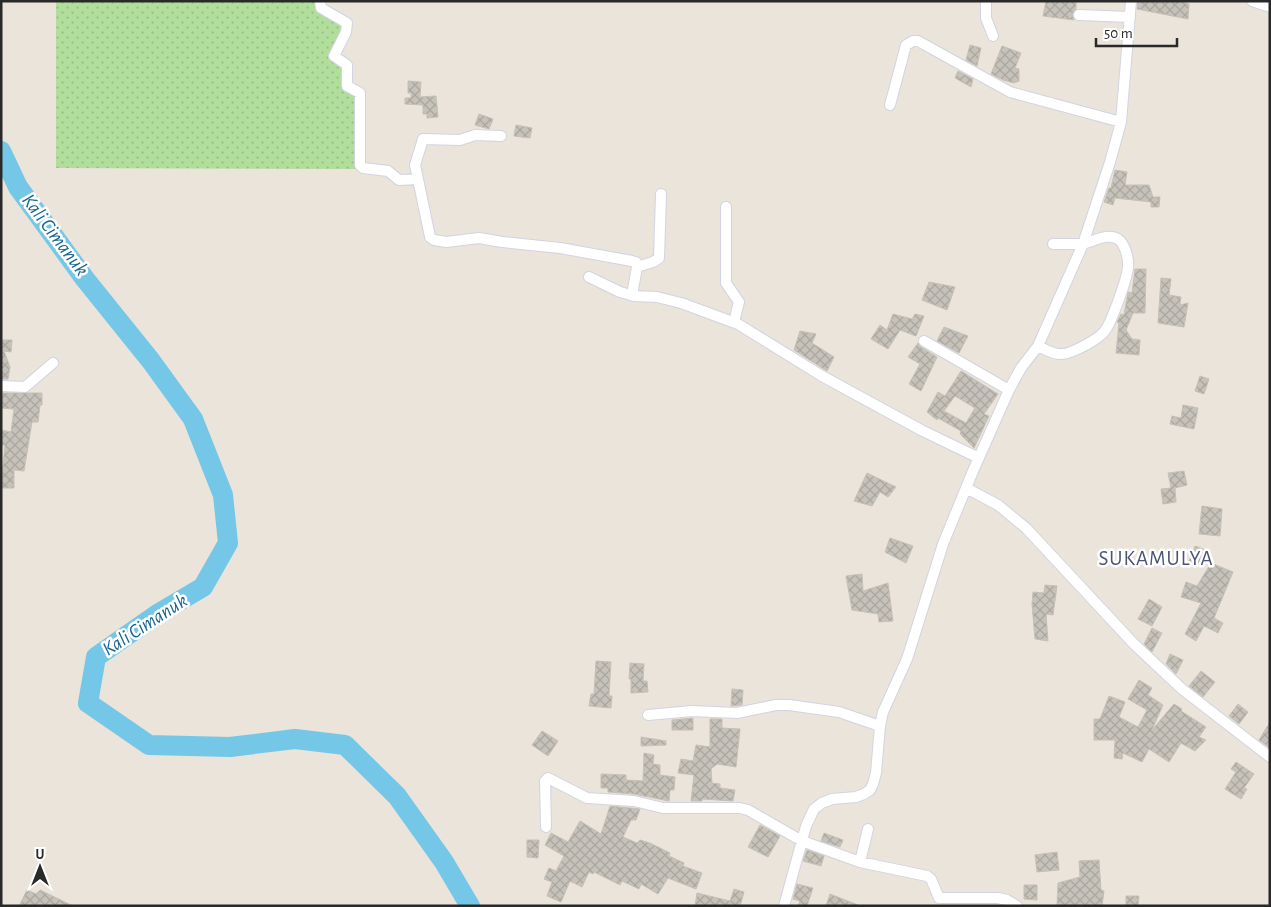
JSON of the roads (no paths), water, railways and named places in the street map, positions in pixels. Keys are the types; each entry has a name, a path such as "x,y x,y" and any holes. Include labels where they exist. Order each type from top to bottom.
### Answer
{"street":[{"path":"320,1 322,8 347,23 346,32 334,56 347,65 348,86 360,93 359,162 361,167 388,171 399,180 418,179"},
{"path":"986,1 986,18 993,36"},
{"path":"784,906 802,841 814,809 822,802 832,799 856,797 864,794 870,790 873,784 876,773 880,726 890,696 908,659 943,544 1009,390 1021,368 1038,346 1083,244 1121,122 1131,1"},
{"path":"1252,1 1270,7"},
{"path":"1079,14 1130,17"},
{"path":"890,105 906,45 913,41 918,41 1018,96 1121,122"},
{"path":"501,136 475,135 460,140 423,139 415,165 429,234 432,239 446,242 479,238 560,248 636,262 637,267 632,295"},
{"path":"637,267 659,258 661,194"},
{"path":"726,208 726,283 739,302 734,322"},
{"path":"1038,346 1053,353 1067,354 1100,335 1109,325 1128,268 1122,244 1117,239 1111,237 1083,244 1053,244"},
{"path":"589,277 632,295 657,297 680,303 734,322 822,376 923,431 979,458"},
{"path":"924,341 1009,390"},
{"path":"1,386 25,387 53,363"},
{"path":"966,488 998,505 1026,528 1134,644 1182,689 1270,757"},
{"path":"648,715 692,711 737,713 776,705 789,705 839,712 880,726"},
{"path":"546,827 545,781 548,778 587,798 634,801 663,808 740,808 748,810 802,841 860,862 927,876 931,879 939,898 1003,899 1017,906"},
{"path":"860,862 868,829"}],"waterway":[{"name":"Kali Cimanuk","path":"1,151 18,187 85,279 151,361 193,419 223,495 228,543 203,587 159,613 96,657 88,703 149,745 230,747 295,739 345,745 397,796 444,862 470,906"}],"district":[{"name":"SUKAMULYA","path":"1156,558"}]}
